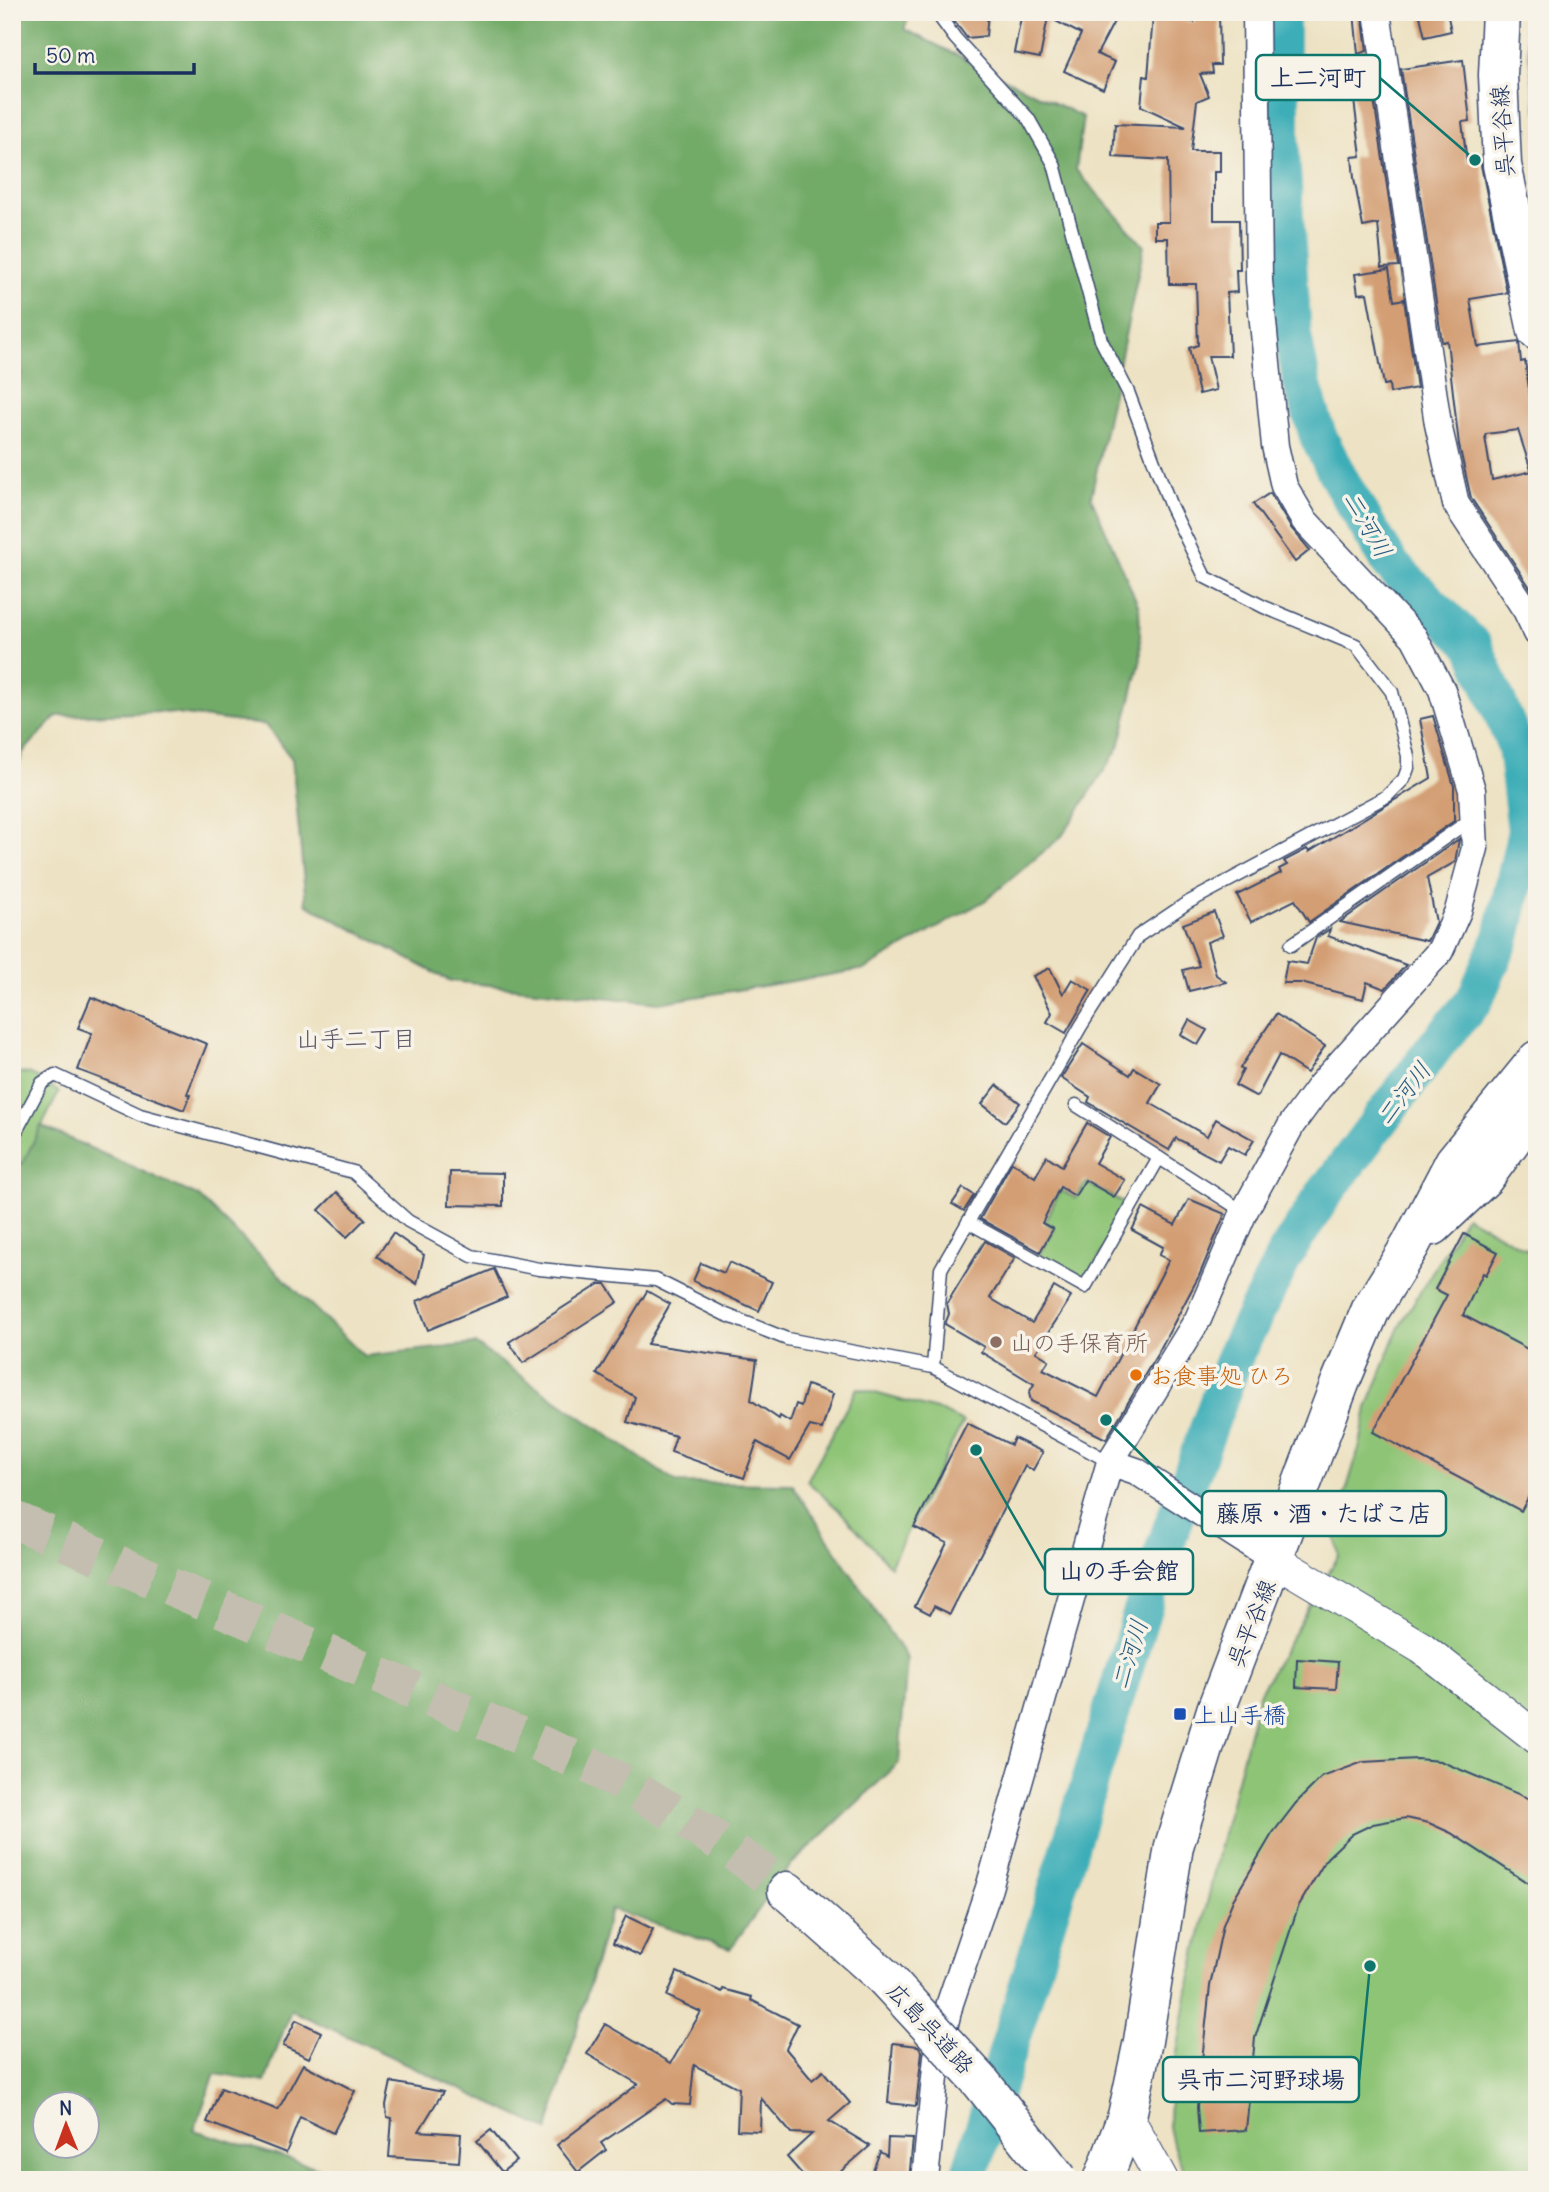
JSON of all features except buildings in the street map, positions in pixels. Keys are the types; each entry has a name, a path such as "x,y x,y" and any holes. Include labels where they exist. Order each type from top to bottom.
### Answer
{"main road":[{"name":"呉平谷線","path":"1501,12 1498,75 1502,165 1537,331"},
{"name":"呉平谷線","path":"1103,2180 1127,2116 1143,2041 1174,1846 1216,1710 1275,1560 1340,1382 1371,1309 1410,1246 1454,1163 1537,1060"},
{"name":"呉平谷線","path":"1410,1246 1485,1177 1537,1105"},
{"name":"広島呉道路","path":"787,1891 886,1979 980,2081 1059,2180"}],"street":[{"path":"925,2180 937,2057 950,2003 989,1888 1110,1462 1198,1319 1244,1212 1292,1124 1319,1087 1440,951 1458,911 1475,848 1472,790 1442,690 1414,637 1304,520 1284,486 1275,446 1259,281 1256,12"},
{"path":"1377,12 1438,424 1456,504 1527,610 1537,633"},
{"path":"1110,1462 1136,1471 1275,1560 1422,1648 1537,1738"},
{"path":"1127,2116 1162,2180"}],"lane":[{"path":"933,1367 941,1269 1082,1026 1138,936 1187,903 1387,796 1404,779 1408,756 1392,692 1356,645 1264,607 1205,577 1171,507 1128,392 1101,340 1054,164 1028,118 955,38 936,12"},
{"path":"1291,945 1474,818"},
{"path":"12,1139 42,1083 55,1075 140,1115 353,1172 408,1221 472,1256 539,1269 656,1280 724,1314 787,1339 933,1367 1110,1462"},
{"path":"1076,1105 1244,1212"},
{"path":"968,1223 1085,1287 1159,1158"}],"green space":[{"path":"12,12 911,12 904,29 1083,117 1076,170 1144,246 1091,497 1139,607 1141,659 1119,747 1062,836 986,900 865,969 659,1003 450,981 306,904 292,759 265,725 160,712 57,716 23,752 12,784"},
{"path":"1523,12 1537,12 1537,112"},
{"path":"12,1072 31,1074 59,1092 23,1163 12,1165"},
{"path":"41,1126 198,1196 364,1356 475,1344 677,1483 792,1484 907,1659 899,1763 791,1865 730,1949 611,1909 548,2130 291,2010 265,2082 215,2074 194,2130 358,2180 12,2180 12,1165 23,1163"},
{"path":"1086,1183 1129,1206 1084,1283 1037,1258 1055,1229 1045,1222 1060,1190 1075,1198"},
{"path":"1466,1216 1537,1255 1537,2180 1188,2180 1174,2148 1169,2127 1170,2092 1188,1990 1219,1849 1259,1694 1339,1555 1334,1531 1360,1445 1367,1408 1399,1327"},
{"path":"857,1388 940,1411 963,1422 890,1566 841,1512 807,1481"}],"waterway":[{"name":"二河川","path":"968,2180 1147,1595 1236,1353 1286,1253 1322,1197 1440,1040 1474,1001 1502,937 1526,831 1516,747 1474,646 1391,565 1340,480 1318,436 1303,387 1293,337 1281,155 1281,12"}],"tunnel":[{"path":"12,1519 593,1767 693,1825 787,1891"}],"place":[{"name":"上二河町","path":"1475,160"},
{"name":"山の手保育所","path":"996,1342"},
{"name":"お食事処 ひろ","path":"1136,1375"},
{"name":"藤原・酒・たばこ店","path":"1106,1420"},
{"name":"山の手会館","path":"976,1450"},
{"name":"上山手橋","path":"1180,1714"},
{"name":"呉市二河野球場","path":"1370,1966"}],"district":[{"name":"山手二丁目","path":"356,1038"}]}
